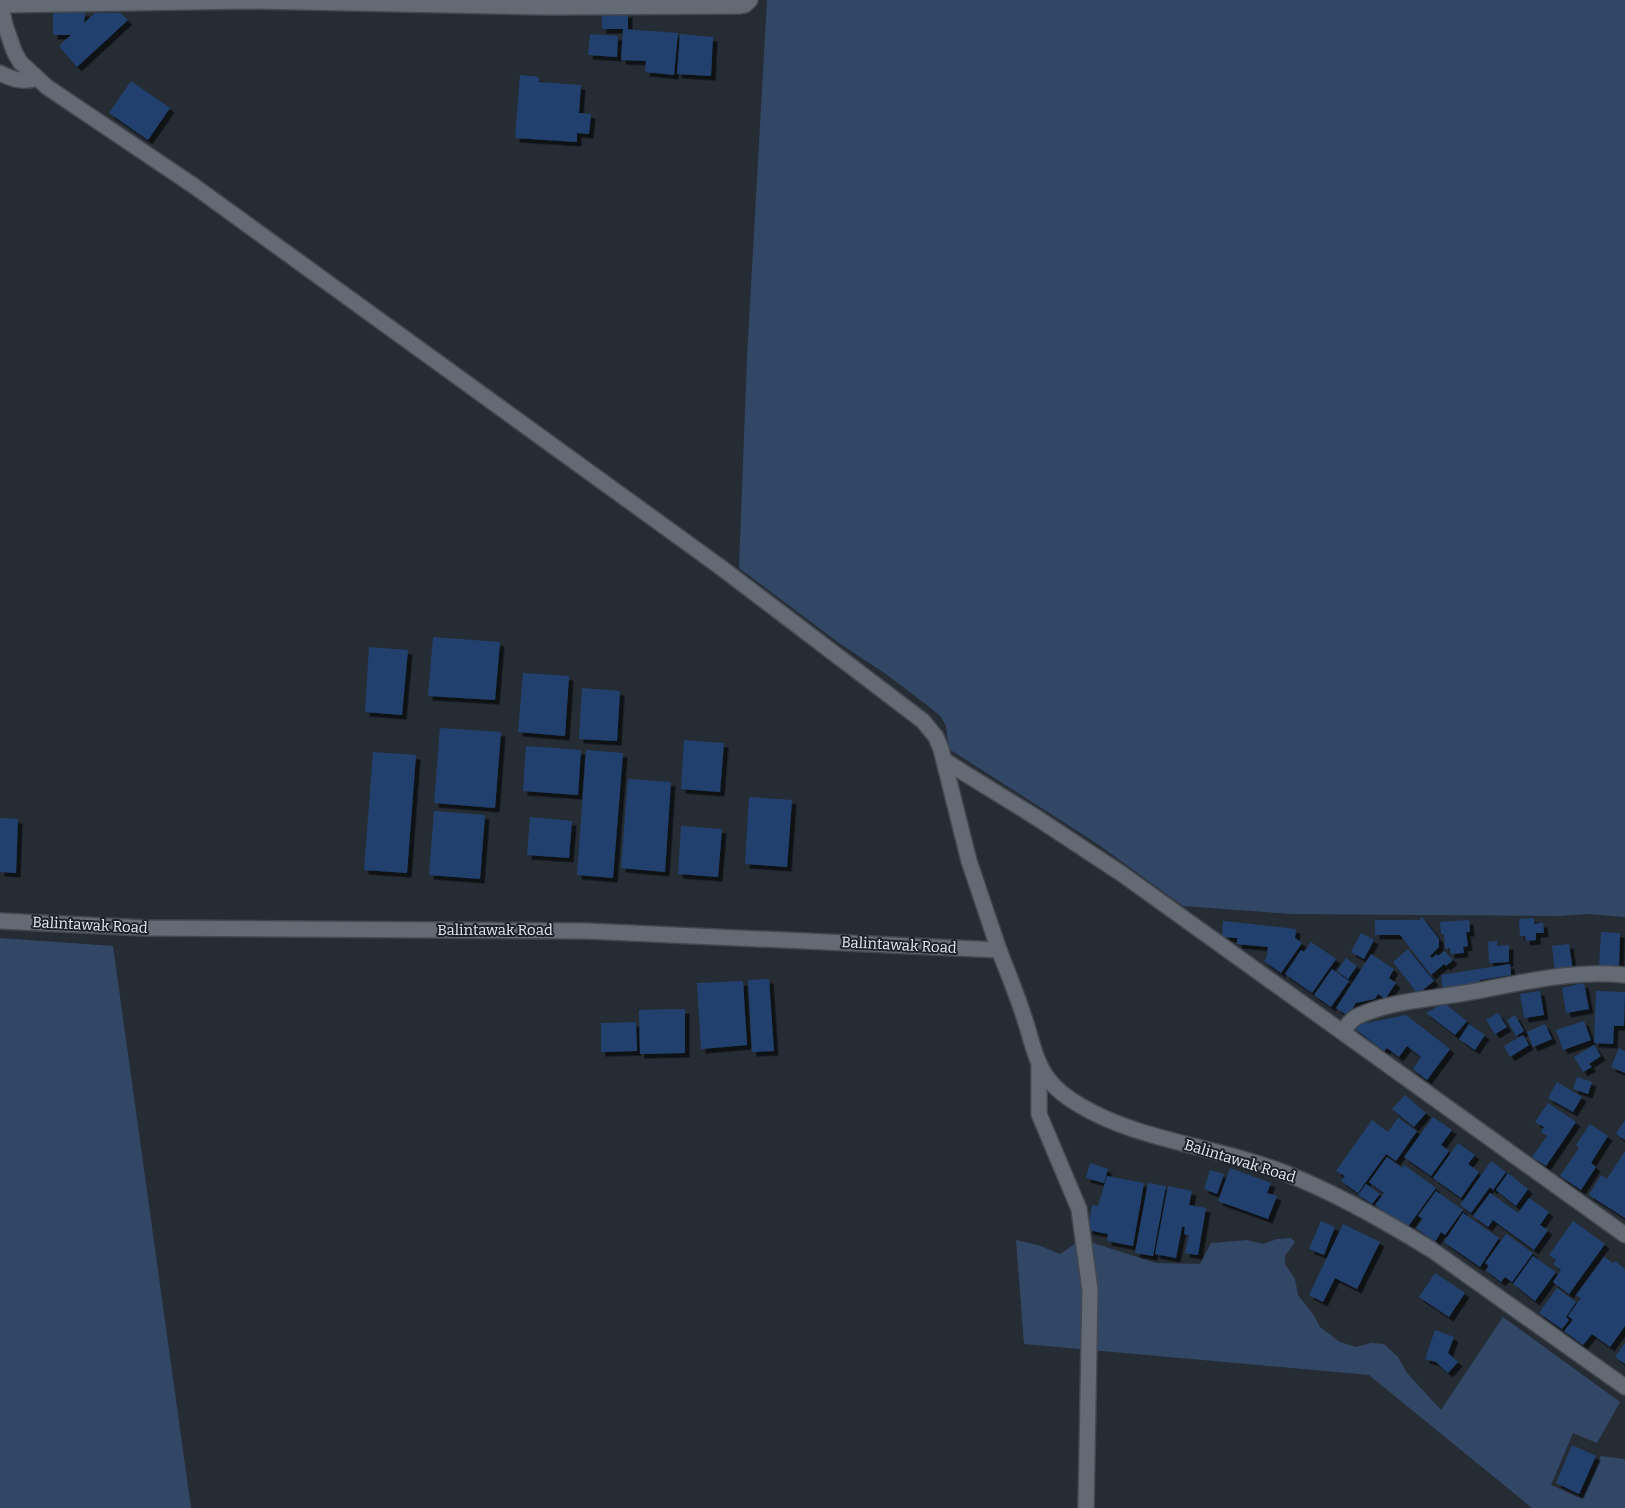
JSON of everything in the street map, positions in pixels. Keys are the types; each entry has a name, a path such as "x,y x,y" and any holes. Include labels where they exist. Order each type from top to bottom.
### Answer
{"street":[{"path":"1,5 249,1 548,7 730,6 745,5 750,0"},
{"path":"0,1 14,51 20,62 36,78 211,198 719,566 882,688 928,726 939,742 969,861 999,950"},
{"path":"0,73 24,81 36,78"},
{"path":"945,761 1122,874 1625,1235"},
{"name":"Balintawak Road","path":"0,921 147,928 587,931 999,950 1023,1013 1042,1071 1055,1087 1072,1101 1099,1116 1135,1131 1212,1151 1284,1173 1336,1196 1394,1226 1464,1272 1625,1387"},
{"path":"1342,1032 1350,1021 1358,1016 1378,1009 1407,1003 1572,975 1609,974 1625,976"},
{"path":"1039,1064 1039,1114 1079,1209 1090,1290 1086,1508"}],"shaded area":[{"path":"767,0 1625,0 1625,917 1588,914 1560,916 1292,914 1183,906 1096,843 949,749 946,726 941,717 932,709 886,674 839,643 739,568 747,358"},
{"path":"0,938 113,946 191,1508 0,1508"},
{"path":"1291,1238 1295,1242 1285,1256 1285,1264 1295,1279 1298,1295 1313,1314 1320,1327 1340,1342 1356,1347 1371,1343 1384,1344 1398,1357 1407,1373 1441,1410 1503,1317 1620,1402 1597,1443 1573,1433 1551,1485 1582,1499 1601,1456 1624,1459 1625,1508 1532,1508 1369,1375 1024,1344 1016,1240 1038,1245 1060,1254 1074,1244 1084,1240 1156,1263 1200,1264 1211,1243 1247,1240 1263,1244 1277,1239"}],"building":[{"path":"53,12 85,12 84,23 95,13 120,13 128,20 77,67 59,46 71,35 53,35"},
{"path":"602,13 628,13 628,29 602,29"},
{"path":"623,29 678,33 674,75 645,72 646,61 621,60"},
{"path":"590,34 618,36 617,57 588,55"},
{"path":"680,34 713,37 711,76 677,74"},
{"path":"520,75 539,77 539,82 581,85 579,113 591,114 589,134 577,133 577,142 515,138"},
{"path":"131,81 170,108 148,140 109,113"},
{"path":"433,637 500,642 495,700 428,696"},
{"path":"369,647 408,650 402,715 365,712"},
{"path":"523,673 569,676 565,736 518,732"},
{"path":"582,688 620,691 617,741 579,739"},
{"path":"440,728 501,732 495,808 434,803"},
{"path":"684,740 724,743 720,792 681,789"},
{"path":"526,746 581,750 578,795 523,791"},
{"path":"586,750 623,753 613,878 577,875"},
{"path":"373,752 416,755 407,873 364,870"},
{"path":"628,779 671,782 665,872 621,868"},
{"path":"749,797 792,800 787,867 745,864"},
{"path":"434,811 485,815 480,879 429,875"},
{"path":"530,817 572,821 569,858 527,855"},
{"path":"0,818 18,819 16,873 0,872"},
{"path":"681,826 722,829 718,877 678,874"},
{"path":"1422,917 1439,939 1439,947 1430,956 1432,958 1437,954 1438,956 1444,951 1453,960 1446,966 1444,964 1431,975 1400,935 1375,935 1375,920 1419,920"},
{"path":"1534,918 1534,924 1543,923 1544,933 1536,933 1536,940 1526,941 1525,936 1520,936 1519,919"},
{"path":"1469,920 1470,932 1466,932 1468,946 1463,947 1464,953 1450,954 1450,948 1445,949 1444,934 1441,934 1440,922"},
{"path":"1223,921 1296,929 1295,938 1302,943 1281,973 1264,961 1267,957 1268,947 1237,944 1237,938 1222,937"},
{"path":"1601,932 1620,933 1619,968 1599,967"},
{"path":"1361,933 1374,940 1364,959 1351,952"},
{"path":"1497,941 1497,946 1509,945 1509,962 1489,963 1488,942"},
{"path":"1311,942 1336,959 1312,993 1285,974 1301,950 1304,952"},
{"path":"1569,944 1573,971 1555,974 1552,946"},
{"path":"1408,949 1434,981 1418,994 1393,962"},
{"path":"1371,954 1394,969 1389,978 1396,983 1385,999 1378,994 1375,999 1356,1003 1348,1016 1336,1008"},
{"path":"1346,958 1357,966 1348,979 1337,971"},
{"path":"1510,964 1511,975 1480,980 1480,985 1443,991 1441,975"},
{"path":"1332,969 1349,981 1331,1007 1314,995"},
{"path":"769,979 774,1051 752,1052 748,980"},
{"path":"743,981 747,1045 701,1049 697,983"},
{"path":"1584,983 1589,1009 1566,1013 1562,988"},
{"path":"1540,991 1544,1015 1524,1018 1520,994"},
{"path":"1596,991 1625,992 1624,1026 1614,1026 1613,1044 1594,1043"},
{"path":"1444,1003 1467,1021 1455,1035 1426,1013"},
{"path":"685,1009 685,1053 640,1054 639,1010"},
{"path":"1498,1013 1507,1027 1495,1034 1486,1020"},
{"path":"1406,1015 1450,1049 1427,1080 1413,1069 1421,1057 1407,1046 1399,1057 1387,1048 1384,1051 1354,1028 1357,1025"},
{"path":"1515,1015 1524,1031 1516,1036 1507,1020"},
{"path":"1584,1021 1591,1040 1563,1050 1556,1030"},
{"path":"636,1022 637,1051 601,1052 601,1023"},
{"path":"1469,1024 1485,1035 1475,1050 1459,1039"},
{"path":"1545,1024 1552,1039 1533,1047 1527,1032"},
{"path":"1523,1035 1529,1045 1510,1057 1504,1046"},
{"path":"1594,1045 1601,1056 1589,1064 1592,1067 1583,1072 1574,1057"},
{"path":"1619,1048 1625,1051 1625,1073 1611,1067"},
{"path":"1577,1077 1592,1082 1588,1094 1573,1089"},
{"path":"1557,1082 1582,1097 1573,1112 1548,1098"},
{"path":"1405,1095 1426,1113 1414,1127 1392,1109"},
{"path":"1548,1103 1576,1122 1546,1166 1532,1157 1547,1136 1541,1132 1544,1127 1535,1122"},
{"path":"1433,1117 1452,1130 1441,1145 1449,1151 1431,1176 1404,1157"},
{"path":"1398,1118 1417,1131 1396,1161 1386,1154 1358,1193 1341,1181 1345,1176 1336,1171 1372,1120 1388,1132"},
{"path":"1625,1120 1625,1140 1616,1134"},
{"path":"1590,1124 1608,1136 1591,1163 1596,1167 1581,1190 1560,1176 1579,1148 1576,1145"},
{"path":"1458,1143 1475,1155 1468,1164 1479,1172 1461,1198 1433,1178"},
{"path":"1625,1151 1625,1218 1589,1195 1601,1175 1607,1179"},
{"path":"1387,1157 1402,1168 1404,1165 1436,1188 1407,1228 1375,1205 1384,1193 1369,1182"},
{"path":"1491,1161 1506,1172 1493,1190 1490,1187 1471,1213 1460,1205"},
{"path":"1090,1163 1108,1169 1104,1183 1086,1178"},
{"path":"1230,1168 1271,1183 1267,1193 1277,1196 1268,1219 1218,1201"},
{"path":"1210,1170 1224,1174 1217,1194 1204,1189"},
{"path":"1508,1173 1528,1189 1516,1206 1496,1190"},
{"path":"1107,1176 1144,1183 1133,1246 1107,1241 1108,1234 1088,1230 1092,1205 1098,1206"},
{"path":"1148,1183 1166,1186 1153,1256 1135,1253"},
{"path":"1366,1184 1380,1194 1372,1204 1358,1195"},
{"path":"1168,1186 1192,1191 1189,1205 1206,1208 1198,1255 1185,1253 1189,1235 1184,1234 1185,1227 1182,1227 1176,1258 1155,1254"},
{"path":"1436,1191 1463,1210 1445,1235 1441,1232 1435,1242 1416,1228 1423,1219 1418,1216"},
{"path":"1490,1193 1518,1213 1529,1198 1549,1212 1540,1225 1548,1230 1534,1250 1493,1220 1488,1227 1473,1216"},
{"path":"1463,1213 1499,1238 1480,1267 1444,1242"},
{"path":"1321,1221 1335,1227 1324,1255 1309,1249"},
{"path":"1573,1221 1605,1244 1569,1294 1553,1282 1561,1270 1553,1264 1556,1260 1549,1255"},
{"path":"1343,1224 1380,1242 1357,1289 1335,1278 1323,1302 1309,1295"},
{"path":"1506,1234 1533,1253 1512,1282 1505,1277 1501,1282 1486,1270 1489,1266 1485,1263"},
{"path":"1533,1256 1556,1272 1535,1301 1513,1284"},
{"path":"1604,1257 1613,1263 1615,1261 1625,1269 1625,1326 1610,1347 1592,1334 1583,1345 1564,1331 1573,1320 1568,1316 1581,1298 1576,1295"},
{"path":"1435,1273 1465,1293 1449,1317 1419,1297"},
{"path":"1557,1288 1576,1302 1566,1317 1569,1320 1562,1329 1539,1313"},
{"path":"1435,1330 1454,1337 1448,1353 1458,1362 1448,1373 1436,1362 1425,1359"},
{"path":"1625,1343 1625,1364 1615,1357"},
{"path":"1572,1445 1596,1456 1579,1494 1556,1483"}]}
